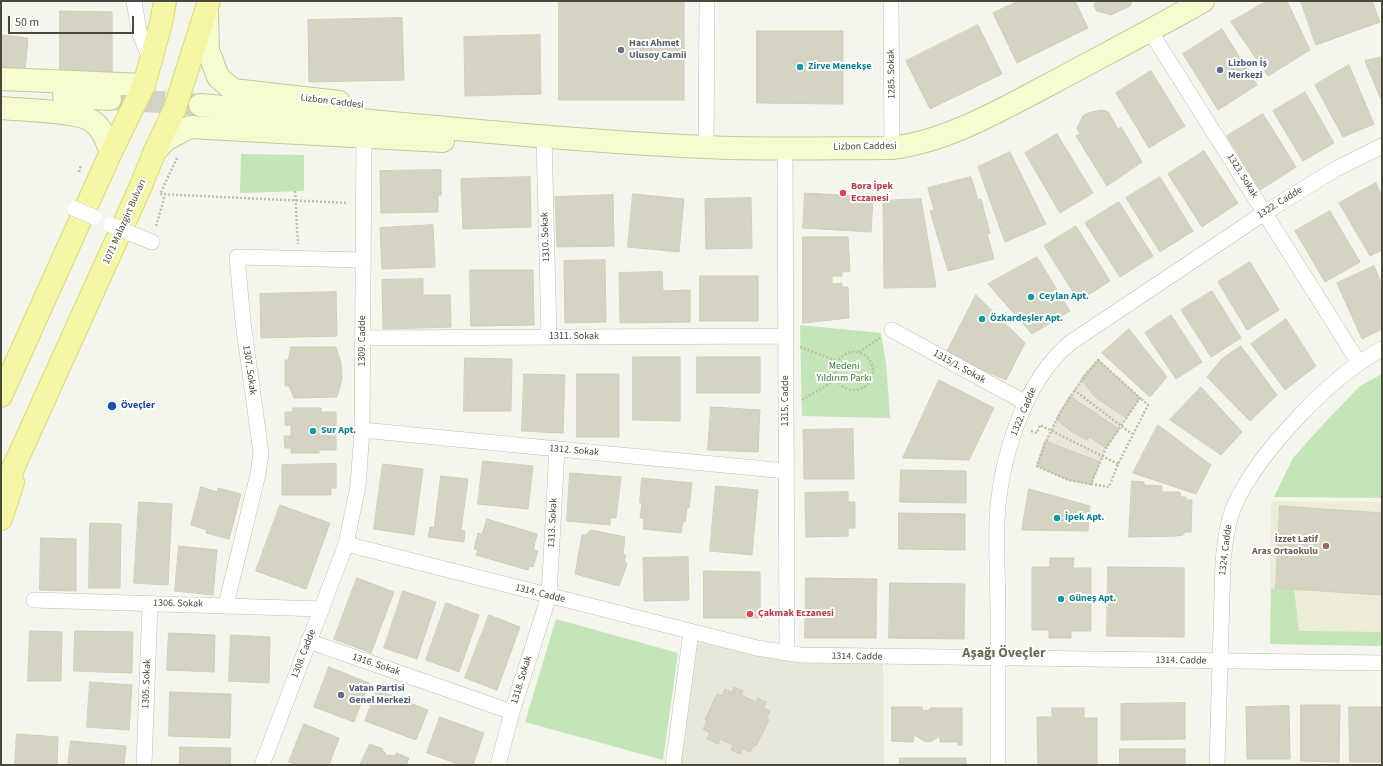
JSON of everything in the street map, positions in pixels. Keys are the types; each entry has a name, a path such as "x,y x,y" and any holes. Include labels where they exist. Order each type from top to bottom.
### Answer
{"main road":[{"path":"1,396 111,152 144,85 165,1"},
{"name":"Lizbon Caddesi","path":"200,105 544,136 706,147 892,148 908,146 921,142 992,115 1150,31 1203,1"},
{"name":"Lizbon Caddesi","path":"208,6 208,50 218,77 233,90 445,115 517,133"},
{"name":"1071 Malazgirt Bulvarı","path":"1,496 140,188 174,108 208,6"},
{"path":"1,78 144,85"},
{"path":"1,91 110,99"},
{"path":"1,108 82,116 99,127 111,152"},
{"name":"Lizbon Caddesi","path":"154,152 167,139 190,128 446,141 517,133"},
{"name":"1071 Malazgirt Bulvarı","path":"1,520 26,438"}],"street":[{"path":"134,1 139,31 150,61"},
{"path":"706,147 707,1"},
{"name":"1285. Sokak","path":"891,1 892,148"},
{"name":"1323. Sokak","path":"1150,31 1359,363"},
{"name":"1310. Sokak","path":"544,136 549,337"},
{"name":"1309. Cadde","path":"346,544 358,486 362,430 364,137"},
{"name":"1322. Cadde","path":"998,765 998,506 1006,462 1018,426 1026,403 1044,371 1061,350 1070,343 1264,213 1336,169 1382,146"},
{"name":"1315. Cadde","path":"785,148 787,653"},
{"path":"71,208 152,242"},
{"name":"1307. Sokak","path":"226,605 258,474 261,453 243,322 237,257 363,260"},
{"name":"1315/1. Sokak","path":"892,330 1026,403"},
{"name":"1311. Sokak","path":"363,338 786,338"},
{"name":"1324. Cadde","path":"1217,765 1219,661 1224,551 1228,527 1235,504 1247,481 1266,455 1312,403 1359,363 1382,349"},
{"name":"1312. Sokak","path":"362,430 786,471"},
{"name":"1313. Sokak","path":"548,596 557,449"},
{"name":"1314. Cadde","path":"346,544 691,632 764,650 787,653 839,656 1382,663"},
{"name":"1308. Cadde","path":"262,765 346,544"},
{"name":"1318. Sokak","path":"498,765 512,712 548,596"},
{"name":"1306. Sokak","path":"34,600 322,609"},
{"name":"1305. Sokak","path":"144,765 150,604"},
{"path":"673,765 691,632"},
{"name":"1316. Sokak","path":"308,641 512,712"}],"path":[{"path":"178,154 160,194 363,204"},
{"path":"295,192 299,259"},
{"path":"152,242 165,195"},
{"path":"859,352 892,330"},
{"path":"786,338 837,361"},
{"path":"849,352 859,352 867,357 871,362 873,368 871,381 861,389 855,390 842,387 836,380 834,370 837,361 843,354 849,352"},
{"path":"1098,360 1148,405 1132,434 1109,487 1068,480 1037,466 1050,430 1074,390 1098,360"},
{"path":"786,409 836,380"},
{"path":"1074,390 1132,434"},
{"path":"1091,484 1102,456 1140,398"},
{"path":"1018,426 1037,434 1040,425 1118,464"}],"shaded area":[{"path":"1098,360 1140,398 1106,448 1091,484 1068,480 1037,466 1047,437 1061,411 1081,379"},
{"name":"İzzet Latif Aras Ortaokulu","path":"1271,501 1382,502 1382,646 1270,644"},
{"path":"691,632 757,648 883,657 884,765 673,765"}],"green space":[{"path":"241,154 304,155 304,191 240,193"},
{"name":"Medeni Yıldırım Parkı","path":"800,325 881,333 886,363 890,418 802,416"},
{"path":"1382,374 1382,498 1274,497 1293,458 1360,386"},
{"path":"1271,589 1294,589 1299,631 1382,632 1382,646 1270,644"},
{"path":"556,619 678,653 663,760 525,722"}],"building":[{"name":"Hacı Ahmet Ulusoy Camii","path":"559,1 684,1 684,100 559,100"},
{"path":"1019,1 1075,1 1088,28 1017,63 993,13"},
{"path":"1096,1 1132,1 1130,6 1111,15 1097,11 1094,6"},
{"path":"1267,1 1287,1 1310,50 1268,76 1231,22"},
{"path":"1301,1 1372,1 1380,22 1316,45"},
{"path":"60,11 112,12 112,72 60,71"},
{"path":"402,18 404,80 309,82 308,20"},
{"path":"978,25 1002,74 930,109 906,61"},
{"name":"Lizbon İş Merkezi","path":"1222,29 1257,85 1218,110 1183,54"},
{"name":"Zirve Menekşe","path":"757,31 843,31 843,104 757,103"},
{"path":"1,35 28,38 25,72 1,70"},
{"path":"540,35 541,94 465,96 464,37"},
{"path":"1382,57 1382,102 1365,61"},
{"path":"1349,65 1374,124 1343,137 1315,85"},
{"path":"1151,71 1185,126 1149,148 1116,93"},
{"path":"1305,92 1334,143 1303,161 1273,111"},
{"path":"1102,110 1108,112 1118,129 1121,127 1142,162 1107,186 1076,136 1080,134 1077,128 1083,116 1088,113"},
{"path":"1263,114 1296,167 1260,190 1227,136"},
{"path":"1057,134 1093,193 1060,213 1025,153"},
{"path":"1204,151 1238,203 1202,227 1168,174"},
{"path":"1010,152 1046,224 1005,242 978,167"},
{"path":"441,170 441,195 438,195 438,212 381,213 380,171"},
{"path":"530,177 531,227 463,229 461,179"},
{"path":"971,177 978,200 981,199 990,233 987,234 994,259 948,271 930,211 934,210 928,188"},
{"path":"1160,177 1193,231 1160,252 1126,198"},
{"path":"1376,183 1382,197 1382,250 1370,256 1339,203"},
{"path":"805,193 873,197 871,232 803,228"},
{"path":"633,194 684,199 679,252 628,247"},
{"path":"613,195 614,246 557,247 555,197"},
{"path":"751,198 752,248 706,249 705,199"},
{"path":"921,199 936,287 884,288 883,201"},
{"path":"1119,202 1153,256 1120,277 1085,223"},
{"path":"1330,211 1360,262 1325,282 1295,231"},
{"path":"433,225 435,267 382,269 380,228"},
{"path":"1076,226 1110,281 1079,301 1044,246"},
{"path":"803,237 848,237 850,271 842,272 842,276 832,276 832,284 842,283 842,287 848,287 849,318 803,323"},
{"name":"Ceylan Apt.","path":"1037,257 1070,311 1032,334 988,284"},
{"path":"605,260 606,322 565,323 564,261"},
{"path":"1250,262 1279,310 1247,330 1218,282"},
{"path":"1374,266 1382,284 1382,329 1362,339 1337,283"},
{"path":"470,270 533,270 534,325 471,326"},
{"path":"662,272 663,291 690,290 690,322 620,323 619,273"},
{"path":"700,276 758,276 758,321 700,321"},
{"path":"423,279 423,295 450,295 451,327 383,329 382,280"},
{"path":"1212,291 1241,338 1211,357 1181,310"},
{"path":"336,292 337,336 261,338 260,294"},
{"name":"Özkardeşler Apt.","path":"976,295 1025,343 1006,380 946,354"},
{"path":"1171,315 1202,362 1176,379 1145,333"},
{"path":"1286,319 1316,366 1285,390 1251,344"},
{"path":"1129,329 1167,377 1150,397 1102,353"},
{"path":"1241,346 1277,395 1250,421 1207,377 1222,359"},
{"path":"291,347 336,347 341,363 342,379 337,397 294,398 289,386 285,386 285,360 288,360"},
{"path":"633,357 680,357 680,421 633,420"},
{"path":"697,357 760,357 760,393 697,393"},
{"path":"465,358 512,359 511,411 464,411"},
{"path":"1098,360 1140,398 1126,418 1095,397 1081,379"},
{"path":"524,374 565,375 563,433 522,431"},
{"path":"577,374 619,374 619,437 577,437"},
{"path":"939,380 994,408 969,460 903,458"},
{"path":"1201,387 1242,432 1221,455 1170,420"},
{"path":"1070,396 1119,429 1106,448 1090,437 1087,440 1072,432 1056,419"},
{"path":"711,407 760,410 758,452 708,450"},
{"name":"Sur Apt.","path":"293,408 321,408 321,412 336,412 336,450 319,450 319,453 291,453 291,448 285,448 284,436 291,436 291,425 285,425 285,412 293,412"},
{"path":"1158,425 1211,465 1196,494 1133,473"},
{"path":"853,429 854,479 804,479 803,430"},
{"path":"1045,441 1100,462 1091,484 1068,480 1037,466"},
{"path":"483,461 533,466 528,509 478,504"},
{"path":"336,464 336,488 331,488 331,495 282,495 282,465"},
{"path":"383,464 423,469 414,535 374,529"},
{"path":"901,470 966,471 966,503 900,502"},
{"path":"570,473 621,477 616,518 610,518 610,525 567,521"},
{"path":"441,476 468,479 461,530 465,531 464,542 428,537 430,527 434,528"},
{"path":"642,478 692,483 689,508 687,508 685,522 683,521 681,533 643,529 644,518 640,518 642,503 640,503"},
{"path":"1132,481 1144,482 1144,485 1162,486 1162,492 1180,492 1180,497 1186,497 1186,500 1192,500 1191,532 1185,532 1183,535 1176,536 1129,537"},
{"path":"716,486 758,490 752,555 710,551"},
{"path":"201,487 217,492 218,488 241,494 229,539 206,533 207,530 191,525"},
{"name":"İpek Apt.","path":"1029,489 1090,506 1088,531 1022,530"},
{"path":"848,492 848,502 855,502 855,528 848,528 848,536 806,537 805,493"},
{"path":"139,502 172,504 168,585 134,583"},
{"path":"280,505 330,523 306,589 256,571"},
{"path":"1280,506 1382,513 1382,595 1276,588"},
{"path":"899,513 965,514 965,550 899,549"},
{"path":"487,519 537,534 533,550 538,551 533,567 529,566 528,570 476,555 478,550 474,549 478,533 482,534"},
{"path":"90,523 121,524 120,588 89,588"},
{"path":"591,530 625,537 623,553 626,556 624,560 627,564 619,586 575,574 582,535 586,535"},
{"path":"41,538 76,539 76,591 40,590"},
{"path":"179,546 217,550 213,595 175,591"},
{"path":"688,557 689,600 644,601 643,558"},
{"name":"Güneş Apt.","path":"1050,558 1074,558 1073,568 1091,568 1091,631 1071,631 1071,638 1049,638 1049,630 1032,630 1032,567 1050,567"},
{"path":"1108,567 1184,568 1184,637 1107,636"},
{"path":"704,571 760,572 760,618 704,618"},
{"path":"357,578 394,592 371,653 334,639"},
{"path":"806,578 877,579 876,638 805,638"},
{"path":"890,583 965,584 964,639 889,638"},
{"path":"403,591 436,602 417,659 384,648"},
{"path":"446,603 479,615 459,672 426,660"},
{"path":"489,615 520,627 497,690 465,678"},
{"path":"30,631 62,632 61,681 28,681"},
{"path":"75,631 133,632 132,673 74,671"},
{"path":"169,633 215,635 214,672 167,670"},
{"path":"231,635 270,637 269,683 229,681"},
{"name":"Vatan Partisi Genel Merkezi","path":"329,667 369,683 354,722 314,707"},
{"path":"90,682 132,685 129,730 87,727"},
{"path":"734,687 743,691 741,695 756,702 758,698 766,702 764,708 770,711 766,719 769,720 756,746 754,745 750,752 743,749 740,754 731,750 733,745 720,739 718,744 707,739 710,733 703,729 707,721 705,720 717,694 722,696 725,689 732,692"},
{"path":"377,690 428,710 416,740 365,721"},
{"path":"170,692 231,694 230,738 169,736"},
{"path":"1185,703 1185,739 1121,740 1121,704"},
{"path":"1301,705 1340,705 1339,762 1301,761"},
{"path":"1289,706 1290,759 1247,759 1246,707"},
{"path":"892,707 922,707 923,711 930,710 930,708 962,708 962,745 958,745 958,742 940,742 940,736 932,741 926,742 914,735 913,742 892,741"},
{"path":"1349,707 1382,707 1382,762 1350,762"},
{"path":"1052,708 1084,708 1084,718 1097,718 1097,765 1038,765 1037,717 1052,717"},
{"path":"440,717 484,733 473,765 461,765 427,753"},
{"path":"304,724 339,738 329,765 297,765 289,762"},
{"path":"17,734 58,737 57,765 15,765"},
{"path":"71,741 126,746 124,765 68,765"},
{"path":"370,744 383,749 382,751 386,753 385,755 395,756 396,753 409,758 406,765 360,765"},
{"path":"180,747 231,748 230,765 180,765"},
{"path":"1120,749 1185,749 1185,765 1120,765"},
{"path":"900,758 966,758 966,765 900,765"}],"tunnel":[{"path":"110,99 194,104"}],"place":[{"name":"Hacı Ahmet Ulusoy Camii","path":"621,50"},
{"name":"Zirve Menekşe","path":"800,67"},
{"name":"Lizbon İş Merkezi","path":"1220,70"},
{"name":"Bora İpek Eczanesi","path":"843,193"},
{"name":"Ceylan Apt.","path":"1031,297"},
{"name":"Özkardeşler Apt.","path":"982,319"},
{"name":"Öveçler","path":"112,406"},
{"name":"Sur Apt.","path":"313,431"},
{"name":"İpek Apt.","path":"1057,518"},
{"name":"İzzet Latif Aras Ortaokulu","path":"1326,546"},
{"name":"Güneş Apt.","path":"1061,599"},
{"name":"Çakmak Eczanesi","path":"750,614"},
{"name":"Vatan Partisi Genel Merkezi","path":"341,695"}],"district":[{"name":"Aşağı Öveçler","path":"1004,654"}]}
